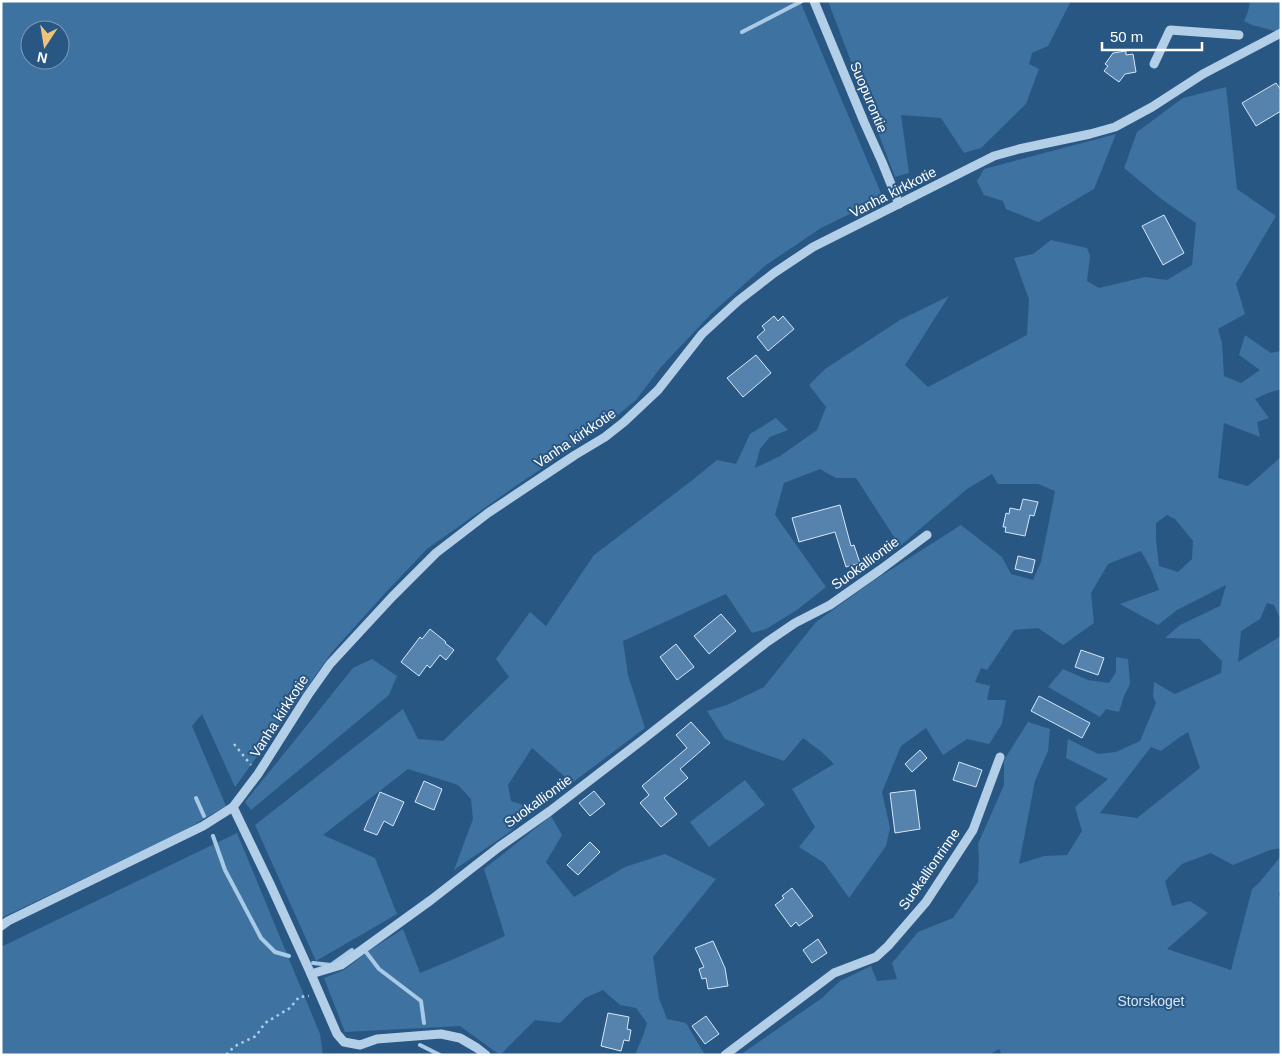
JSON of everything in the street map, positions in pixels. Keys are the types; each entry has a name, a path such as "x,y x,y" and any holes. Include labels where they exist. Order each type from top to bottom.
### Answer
{"street":[{"name":"Suopurontie","path":"814,1 899,204"},
{"path":"1154,64 1170,30 1239,35"},
{"name":"Vanha kirkkotie","path":"1,926 8,920 203,826 233,807 258,774 330,664 436,553 488,513 574,455 605,438 658,390 702,334 738,301 774,272 813,247 994,156 1115,127 1152,108 1203,74 1281,33"},
{"name":"Suokalliontie","path":"311,974 341,965 550,811 767,642 795,623 830,605 927,535"},
{"name":"Suokallionrinne","path":"725,1055 834,973 876,957 888,946 926,902 973,830 1000,757"},
{"path":"233,807 272,886 337,1034 344,1042 360,1045 377,1039 441,1034 460,1038 486,1055"}],"path":[{"path":"234,744 258,774"},
{"path":"227,1055 237,1045 256,1036 265,1023 290,1008 299,997 319,994"}],"green space":[{"path":"1,1 800,1 883,198 821,228 766,265 713,312 661,367 636,400 598,431 517,485 427,549 333,651 235,787 202,714 192,726 226,806 178,834 1,918"},
{"path":"828,1 1071,1 1048,46 1032,53 1029,64 1039,69 1026,104 981,148 964,153 941,118 901,115 909,173 895,177"},
{"path":"1250,1 1281,1 1281,29 1275,31 1244,21"},
{"name":"Storskoget","path":"1226,87 1237,189 1276,216 1236,284 1245,314 1218,329 1222,343 1224,376 1241,383 1260,370 1239,355 1245,335 1271,353 1281,351 1281,389 1255,399 1269,418 1257,422 1260,437 1224,423 1218,478 1248,486 1281,457 1281,620 1274,605 1267,603 1260,619 1241,631 1238,662 1281,636 1281,848 1270,850 1233,865 1211,853 1182,864 1165,881 1172,906 1190,901 1208,913 1167,949 1231,970 1252,889 1281,856 1281,890 1278,894 1281,900 1281,1055 1002,1055 999,1049 989,1055 740,1055 822,998 840,981 871,966 877,981 897,979 892,963 918,932 953,918 978,882 978,844 1004,785 1004,760 1028,722 1050,729 1048,751 1035,781 1019,864 1044,856 1067,855 1082,831 1075,807 1108,779 1066,758 1068,739 1098,754 1116,752 1140,741 1156,703 1153,696 1154,682 1175,694 1221,673 1222,661 1200,639 1165,638 1180,625 1220,606 1226,585 1177,610 1158,625 1120,604 1159,590 1151,569 1141,551 1108,564 1091,593 1094,623 1063,645 1038,628 1014,630 987,670 981,668 975,682 990,686 987,700 1006,700 1002,724 989,744 967,739 943,755 926,728 901,746 882,792 890,828 886,846 849,898 824,863 799,847 815,827 792,789 834,764 803,738 784,761 725,739 707,711 727,705 764,687 816,622 873,581 961,525 1002,557 1011,574 1033,580 1041,562 1055,491 1038,484 998,484 992,474 967,489 900,546 856,478 836,478 820,469 784,483 775,515 826,587 797,610 766,629 752,633 726,594 623,641 628,675 645,728 572,783 532,748 508,785 511,801 532,808 511,831 454,870 473,819 471,799 458,785 408,769 323,835 375,858 397,914 316,961 255,825 403,709 418,739 443,741 509,677 496,659 530,612 546,626 594,555 717,460 736,464 750,434 776,418 788,430 770,437 760,449 755,468 780,456 817,430 826,407 809,385 825,369 900,320 949,296 905,365 928,387 1027,335 1029,299 1014,258 1033,254 1051,240 1087,248 1090,256 1087,281 1099,288 1145,277 1167,280 1192,265 1196,223 1164,201 1124,168 1137,132 1183,98","holes":["1167,515 1175,519 1193,541 1192,559 1178,572 1159,566 1156,523","1188,732 1200,768 1137,818 1100,813 1151,747 1161,751"]},
{"path":"1116,134 1094,189 1038,222 1006,209 1003,201 984,195 977,181 984,169"},
{"path":"1116,657 1128,659 1130,684 1119,712 1106,709 1100,717 1048,687 1063,669 1088,680 1109,683 1116,672"},
{"path":"372,659 397,676 389,695 251,810 245,802 353,668"},
{"path":"745,780 765,805 709,847 690,822"},
{"path":"551,816 562,835 546,862 574,897 625,867 665,854 716,879 653,957 659,998 667,1019 686,1023 705,1055 635,1055 647,1023 636,1008 620,1005 603,990 585,998 560,1023 535,1020 500,1055 460,1026 345,1032 324,978 344,970 370,950 403,929 420,973 505,936 484,869"},
{"path":"237,833 320,1034 323,1055 1,1055 1,947"}],"building":[{"path":"1126,51 1126,55 1133,54 1136,72 1125,74 1119,82 1104,71 1108,66 1105,64 1113,53"},
{"path":"1276,83 1281,90 1281,111 1256,126 1242,103"},
{"path":"1164,215 1184,253 1163,265 1142,226"},
{"path":"774,316 778,321 783,316 794,329 768,351 757,337 765,330 762,326"},
{"path":"756,355 771,373 743,397 727,378"},
{"path":"1023,499 1038,502 1034,516 1030,515 1025,536 1005,532 1006,527 1003,527 1006,513 1009,514 1010,508 1020,510"},
{"path":"840,505 851,546 854,545 860,563 846,567 835,532 799,542 792,518"},
{"path":"1018,556 1035,560 1032,573 1015,569"},
{"path":"721,614 736,631 709,654 694,636"},
{"path":"430,629 454,650 446,660 440,655 430,668 427,665 419,676 401,662 420,637 422,639"},
{"path":"676,644 694,667 677,680 660,657"},
{"path":"1081,650 1104,658 1098,675 1075,667"},
{"path":"1039,696 1090,723 1082,738 1031,711"},
{"path":"691,722 710,743 680,769 688,778 664,798 677,814 661,827 640,803 649,795 642,786 687,748 676,735"},
{"path":"920,750 927,758 912,772 905,764"},
{"path":"959,762 982,770 976,787 953,780"},
{"path":"424,781 442,789 434,810 415,802"},
{"path":"915,790 920,829 895,833 890,793"},
{"path":"594,791 605,804 590,816 579,803"},
{"path":"380,792 404,802 393,826 384,821 377,835 364,830"},
{"path":"590,842 600,852 578,875 567,865"},
{"path":"792,888 813,916 799,926 796,922 791,927 775,905"},
{"path":"818,939 827,953 812,963 803,950"},
{"path":"713,941 725,968 728,986 708,989 706,978 702,979 699,969 704,967 695,948"},
{"path":"608,1013 629,1017 627,1029 631,1030 629,1041 624,1040 621,1051 601,1046"},
{"path":"706,1016 719,1034 705,1044 692,1026"}],"waterway":[{"path":"742,32 802,1"},
{"path":"196,798 204,816"},
{"path":"213,836 225,870 261,938 275,952 289,956"},
{"path":"313,963 331,965 352,950"},
{"path":"366,952 379,969 421,1001 424,1023"},
{"path":"420,1045 440,1055"}]}
